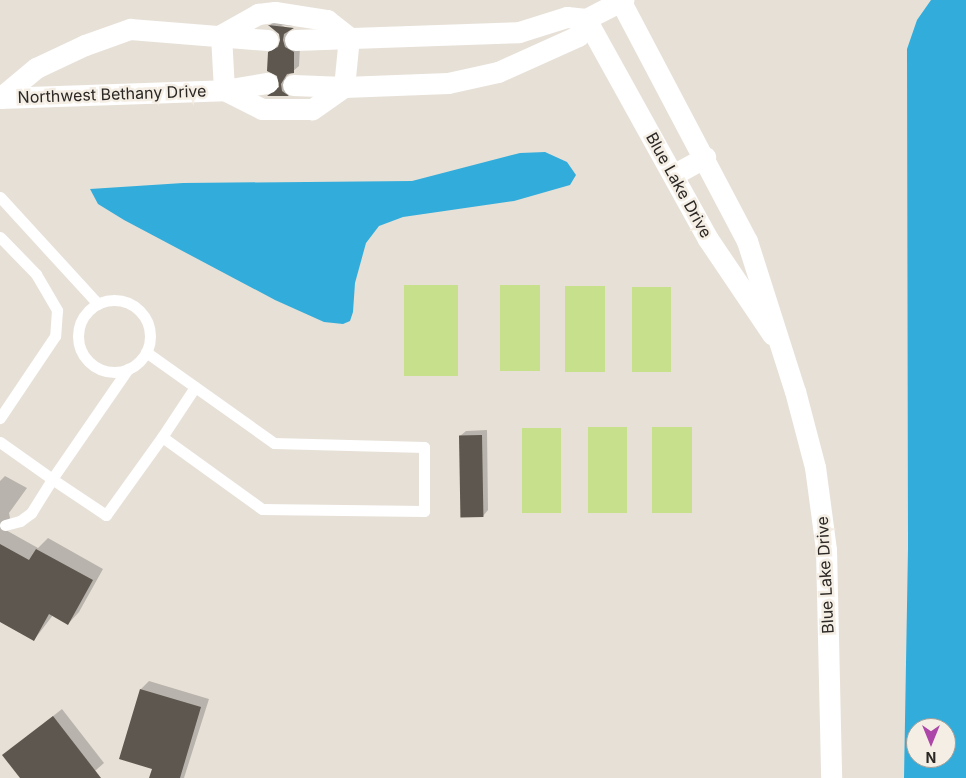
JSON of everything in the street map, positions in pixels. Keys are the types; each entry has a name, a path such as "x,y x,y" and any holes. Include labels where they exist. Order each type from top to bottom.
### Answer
{"street":[{"path":"295,40 519,32 567,17 586,18 622,1"},
{"name":"Blue Lake Drive","path":"622,1 747,241 764,287 815,467 826,549 831,778"},
{"path":"221,35 258,14 275,12 327,20 349,37"},
{"path":"293,85 344,87 448,83 498,72 578,36 586,18"},
{"name":"Blue Lake Drive","path":"586,18 738,287 780,347"},
{"name":"Northwest Bethany Drive","path":"0,98 36,68 85,45 130,29 268,40"},
{"name":"Northwest Bethany Drive","path":"221,35 224,90"},
{"path":"344,87 349,37"},
{"name":"Northwest Bethany Drive","path":"0,98 224,90 267,84"},
{"name":"Northwest Bethany Drive","path":"224,90 262,109 312,109 344,87"},
{"path":"673,175 705,158"}],"lane":[{"path":"0,198 98,304"},
{"path":"0,237 36,274 56,310 56,336 0,418"},
{"path":"5,524 20,521 38,501 128,368 146,352 150,330 140,310 120,300 98,304 88,311 78,333 82,351 93,365 116,372 128,368"},
{"path":"56,336 78,333"},
{"path":"146,352 274,443 424,447 424,512 262,509 162,437"},
{"path":"0,442 106,515 195,387"}],"green space":[{"path":"404,285 458,285 458,376 404,376"},
{"path":"500,285 540,285 540,371 500,371"},
{"path":"565,286 605,286 605,372 565,372"},
{"path":"632,287 671,287 671,372 632,372"},
{"path":"588,427 627,427 627,513 588,513"},
{"path":"652,427 692,427 692,513 652,513"},
{"path":"522,428 561,428 561,513 522,513"}],"water":[{"path":"931,0 966,0 966,778 904,778 908,548 907,49 917,20"},
{"path":"545,152 567,162 576,175 570,185 514,201 403,217 379,226 366,243 355,283 353,312 350,321 343,324 324,322 275,300 124,220 98,204 90,189 183,183 412,181 520,153"}],"building":[{"path":"268,25 294,28 284,34 283,40 285,47 294,52 294,73 287,74 281,84 282,91 289,96 267,96 279,87 277,76 267,71 268,52 278,47 280,40 279,34"},
{"path":"459,435 482,435 483,517 460,517"},
{"path":"0,544 29,560 36,549 93,580 68,625 49,614 34,641 0,622"},
{"path":"140,689 201,707 180,778 149,778 152,769 119,759"},
{"path":"53,716 101,778 20,778 2,755"}]}
